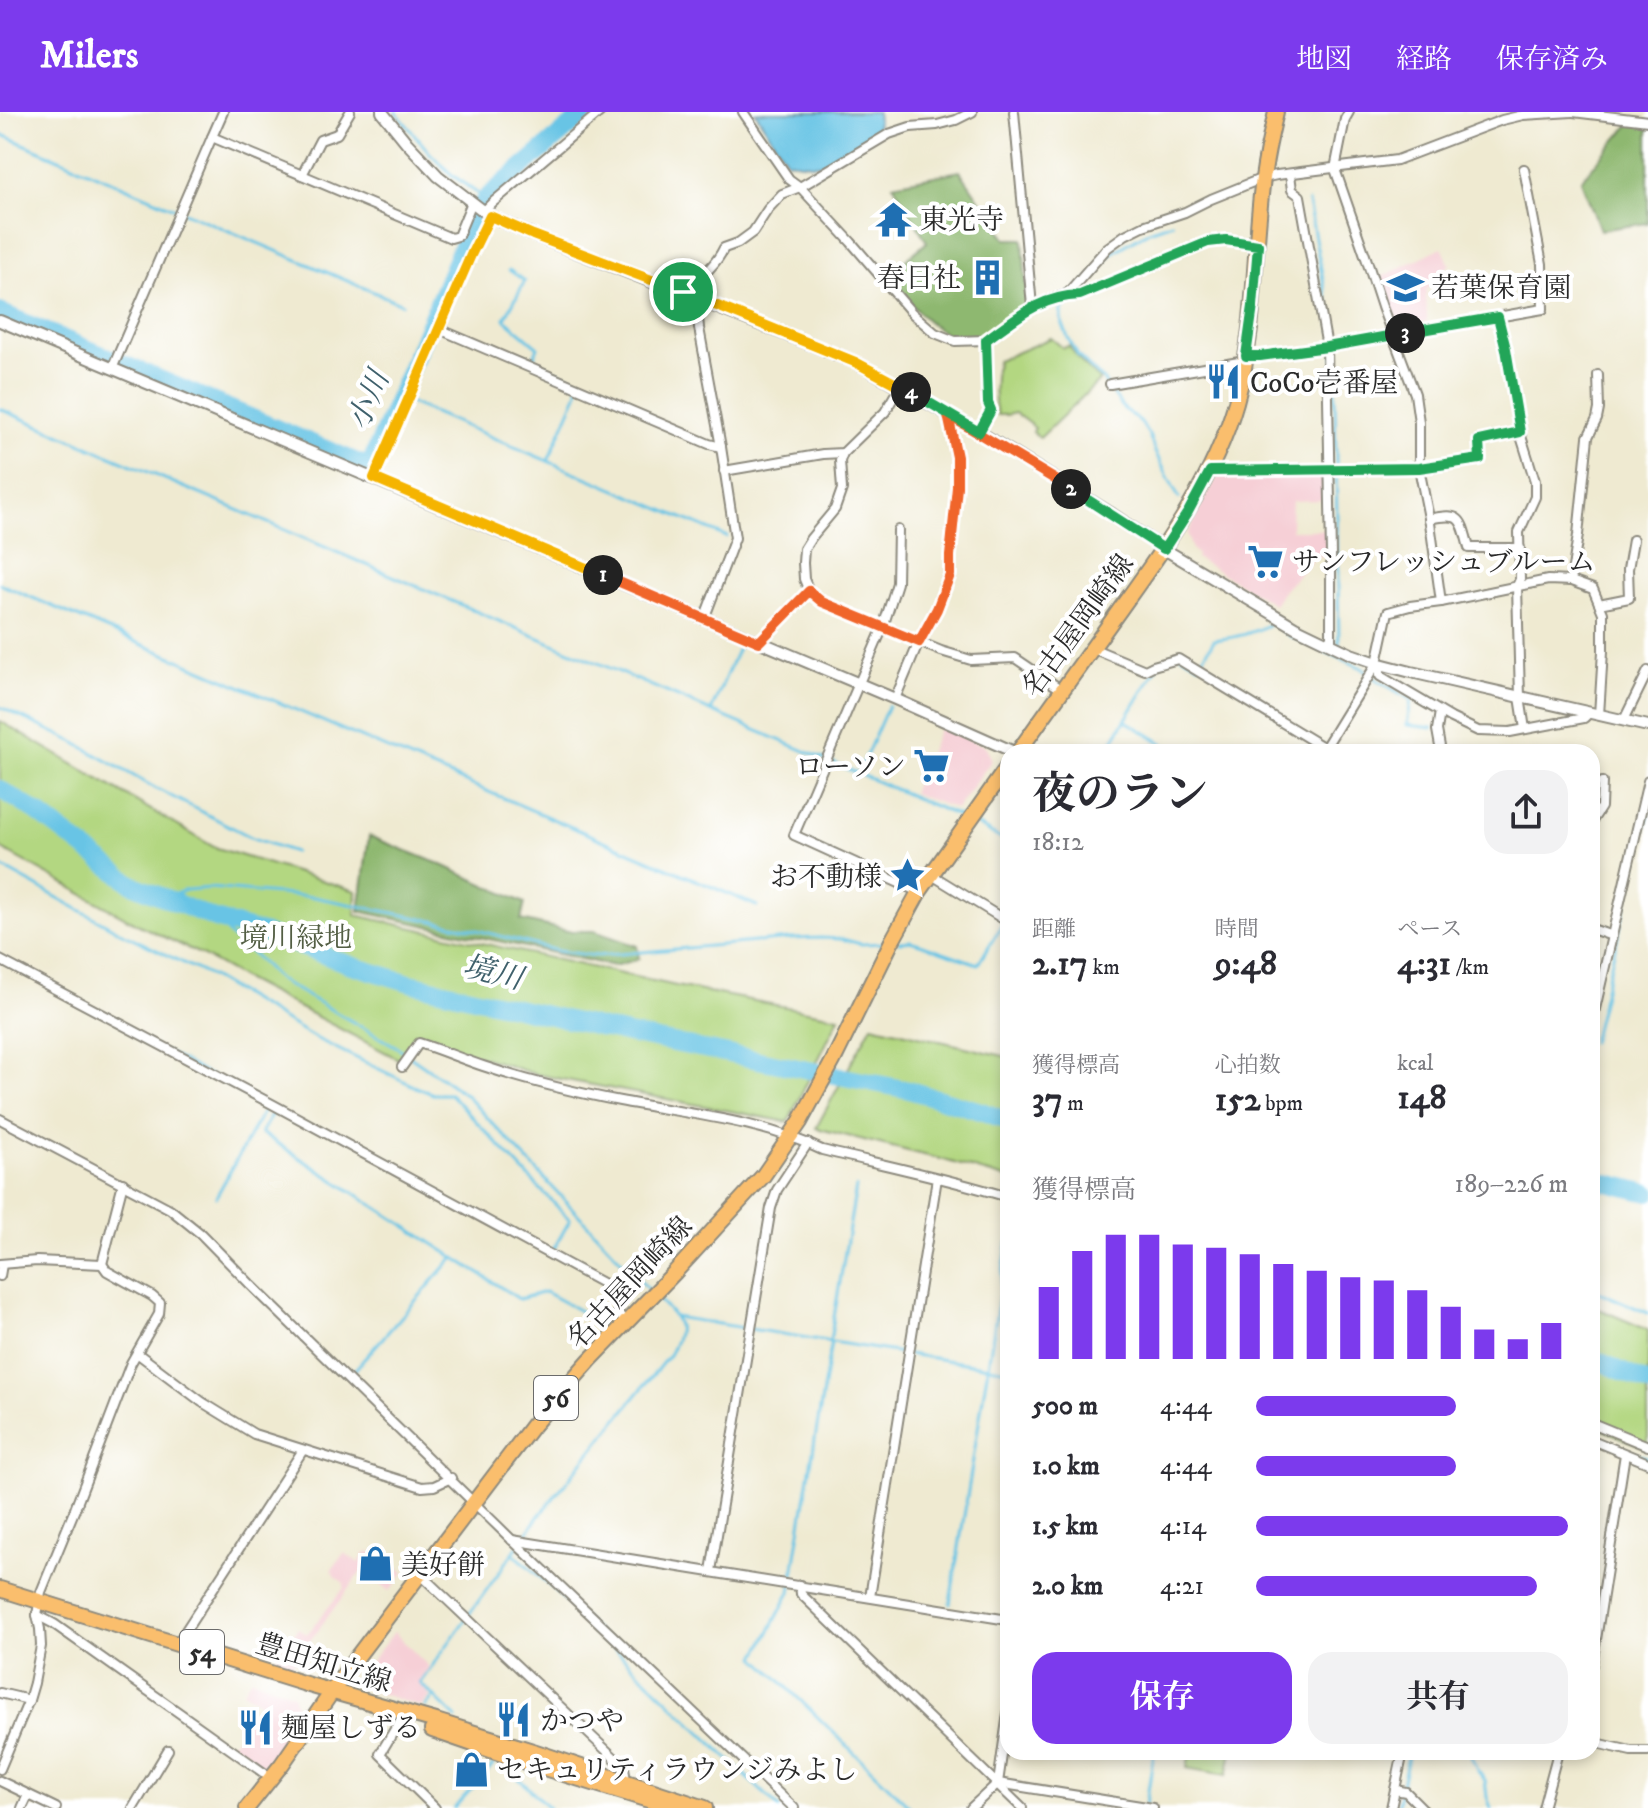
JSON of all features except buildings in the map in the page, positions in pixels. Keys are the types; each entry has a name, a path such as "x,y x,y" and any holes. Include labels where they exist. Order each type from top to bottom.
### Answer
{"main road":[{"name":"名古屋岡崎線","path":"1022,744 1164,549 1210,471 1236,400 1246,358 1263,178 1276,112"},
{"name":"名古屋岡崎線","path":"247,1808 533,1425 763,1176 800,1122 919,892 1000,777"},
{"name":"豊田知立線","path":"0,1589 38,1608 177,1644 404,1714 436,1721 705,1808"},
{"name":"豊田知立線","path":"404,1714 431,1730 672,1807"}],"street":[{"path":"112,369 223,112"},
{"path":"302,175 320,140 337,134 350,112"},
{"path":"382,112 438,176 481,209 533,235 855,362 979,432 1164,549 1295,627 1378,664 1648,726"},
{"path":"212,137 451,238 458,236 481,209 600,112"},
{"path":"743,112 789,179 851,242 912,313 935,333 955,341 986,340 1032,306 1066,295 1080,295 1208,242 1226,240 1258,245"},
{"path":"683,292 718,260 724,248 753,232 782,194 800,187 889,134 910,127 937,125 972,112"},
{"path":"1014,112 1032,306"},
{"path":"1349,112 1335,169 1415,394 1419,422 1419,468 1441,602"},
{"path":"1066,295 1107,248 1125,235 1263,178 1397,160 1523,115 1572,112 1648,121"},
{"path":"1110,384 1246,358 1543,309 1542,264 1524,169"},
{"path":"1290,174 1292,190 1300,196 1327,347 1331,644"},
{"path":"374,478 439,329 481,209"},
{"path":"696,297 735,538 704,619"},
{"path":"1498,317 1520,432 1535,481 1535,497 1519,532 1520,697 1525,729"},
{"path":"0,321 1000,745"},
{"path":"439,329 721,447"},
{"path":"979,432 991,410 988,403 986,340"},
{"path":"1571,581 1588,437 1599,409 1598,375"},
{"path":"900,386 885,412 843,453 840,461 842,489 835,509 804,549 804,579 809,591 822,602 971,660 1015,658 1062,690"},
{"path":"895,699 950,575 957,457 948,415"},
{"path":"1210,471 1419,468 1480,459 1479,441 1520,432"},
{"path":"724,471 843,453"},
{"path":"1429,519 1447,515 1459,520 1463,523 1469,548 1520,548"},
{"path":"898,530 897,583 883,627 794,835 919,892"},
{"path":"1599,604 1629,598 1628,569 1633,540"},
{"path":"1330,744 1378,664 1388,612 1548,580 1571,581 1593,589 1603,613 1594,714"},
{"path":"759,642 809,591"},
{"path":"1092,648 1145,670 1178,659 1315,744"},
{"path":"1378,664 1380,676 1478,731 1510,732 1594,714"},
{"path":"1624,720 1648,671"},
{"path":"1440,712 1437,730 1440,744"},
{"path":"1600,988 1648,781"},
{"path":"1600,809 1602,782"},
{"path":"932,875 1000,917"},
{"path":"1600,932 1612,936"},
{"path":"0,960 619,1292 618,1313 626,1323"},
{"path":"403,1066 419,1043 485,1067 553,1086 730,1120 822,1150 1000,1194"},
{"path":"0,1119 170,1209 201,1234 512,1540 794,1808"},
{"path":"711,1571 771,1208 777,1190 808,1143"},
{"path":"870,1597 937,1178"},
{"path":"102,1264 123,1183"},
{"path":"0,1276 1,1264 37,1261 102,1264"},
{"path":"0,1769 29,1700 39,1664 38,1608 131,1363 159,1314 160,1303 107,1271 102,1264"},
{"path":"137,1353 202,1402 254,1434 422,1487 434,1486 451,1478"},
{"path":"1600,1426 1648,1446"},
{"path":"1600,1443 1648,1463"},
{"path":"177,1644 303,1450"},
{"path":"1600,1614 1625,1454"},
{"path":"512,1540 1000,1619"},
{"path":"420,1574 624,1767 626,1781"},
{"path":"800,1585 801,1594 1022,1808"},
{"path":"38,1608 54,1624 271,1778"},
{"path":"0,1693 29,1700"},
{"path":"404,1714 380,1754 435,1808"},
{"path":"1600,1744 1631,1751 1648,1751"},
{"path":"133,1808 168,1750"},
{"path":"971,1808 998,1783 1001,1760"},
{"path":"1391,1808 1401,1760"},
{"path":"1543,1808 1556,1760"},
{"path":"0,1781 56,1808"},
{"path":"998,1783 1153,1808"},
{"path":"1395,1790 1406,1792 1422,1808"},
{"path":"22,1808 28,1795"}],"shaded area":[{"name":"若葉保育園","path":"1442,247 1450,265 1433,275 1435,285 1426,289 1427,322 1394,327 1380,278"},
{"path":"1327,472 1327,500 1292,501 1291,530 1327,530 1327,556 1316,556 1274,604 1196,558 1187,534 1219,473"},
{"path":"940,727 986,747 992,760 956,809 912,793"},
{"path":"370,1551 404,1572 390,1591 379,1583 382,1576 364,1568 291,1666 272,1662 298,1628 307,1634 344,1588 344,1583 331,1571 344,1553 359,1563"},
{"path":"394,1632 429,1667 418,1683 430,1696 421,1707 372,1691 365,1669"},
{"path":"251,1678 293,1694 299,1718 262,1767 231,1744 261,1703 243,1691"}],"green space":[{"path":"1648,124 1648,223 1600,230 1581,180 1629,125"},
{"path":"960,171 1006,239 1023,239 1027,304 992,330 971,338 956,337 930,322 888,275 927,242 893,184"},
{"path":"1051,338 1063,348 1069,346 1100,380 1040,438 1033,432 1035,428 1015,413 997,415 995,374 997,361"},
{"name":"境川緑地","path":"0,721 214,847 356,891 355,915 676,986 839,1017 788,1122 535,1074 417,1036 400,1060 137,924 0,848"},
{"path":"369,836 525,903 521,920 567,931 594,931 637,946 639,959 614,966 359,911"},
{"path":"872,1025 1000,1055 1000,1177 816,1128"},
{"path":"1600,1309 1648,1330 1648,1449 1600,1428"},
{"path":"1188,1760 1230,1760 1227,1775 1187,1768"}],"water":[{"path":"755,112 877,112 878,122 875,131 857,145 825,162 811,164 787,161"}],"waterway":[{"path":"396,112 451,174 485,199"},
{"name":"小川","path":"0,312 369,467 474,217 485,199 587,112"},
{"path":"0,134 402,304"},
{"path":"1308,202 1334,336 1339,644"},
{"path":"1077,293 1112,253 1149,231 1172,223"},
{"path":"509,270 525,281 505,318 538,347 532,362 578,381 578,392 548,461"},
{"path":"1072,299 1061,310 1068,338 1078,356 1103,380 1122,407 1141,423 1179,498"},
{"path":"399,398 727,537"},
{"path":"0,409 965,819"},
{"path":"0,584 757,906"},
{"path":"1170,657 1178,653 1199,665 1214,640 1258,630 1272,623 1290,636 1362,668 1411,700 1407,725 1433,728"},
{"path":"711,711 741,641"},
{"path":"1111,744 1158,666"},
{"path":"858,774 888,706"},
{"path":"0,707 74,742 253,838 294,852"},
{"path":"1126,721 1164,744"},
{"name":"境川","path":"0,789 38,813 132,884 215,919 351,965 410,983 628,1034 909,1090 1000,1118"},
{"path":"1600,1009 1648,813"},
{"path":"975,824 1000,838"},
{"path":"0,866 118,931 210,976 315,1038 416,1087 433,1094 450,1094 570,1220 553,1250"},
{"path":"164,898 186,890 210,888 314,897 473,929 558,951 597,956 790,939 887,943"},
{"path":"215,919 279,980 397,1047 465,1094 649,1290"},
{"path":"899,942 910,941 978,964 1000,928"},
{"path":"166,1052 265,1105 216,1197"},
{"path":"274,1110 261,1133 519,1299 545,1292 602,1323"},
{"path":"1600,1181 1648,1193"},
{"path":"830,1341 856,1187"},
{"path":"351,1374 454,1257"},
{"path":"950,1603 1000,1292"},
{"path":"1600,1292 1648,1313"},
{"path":"521,1541 669,1355 677,1337 678,1324 657,1298"},
{"path":"675,1317 1000,1369"},
{"path":"831,1342 790,1592 756,1657 911,1808"},
{"name":"境川","path":"1600,1362 1648,1383"},
{"path":"1600,1439 1648,1458"},
{"path":"517,1547 513,1553 779,1808"},
{"path":"456,1718 420,1683 513,1553"},
{"path":"425,1707 434,1696"},
{"path":"1146,1804 1153,1760"},
{"path":"1397,1808 1407,1760"},
{"path":"1473,1760 1485,1780 1491,1808"},
{"path":"454,1808 493,1765"},
{"path":"508,1768 549,1808"}],"place":[{"name":"東光寺","path":"894,219"},
{"name":"春日社","path":"987,277"},
{"name":"若葉保育園","path":"1405,287"},
{"name":"CoCo壱番屋","path":"1224,382"},
{"name":"サンフレッシュブルーム","path":"1266,561"},
{"name":"ローソン","path":"932,766"},
{"name":"お不動様","path":"908,876"},
{"name":"美好餅","path":"375,1564"},
{"name":"かつや","path":"514,1720"},
{"name":"麺屋しずる","path":"255,1727"},
{"name":"セキュリティラウンジみよし","path":"471,1769"}],"route":[{"path":"490,216 683,292 855,362 979,432 991,410 988,403 986,340 1032,306 1066,295 1080,295 1208,242 1226,240 1258,245 1246,356 1327,347 1498,317 1520,432 1479,441 1480,459 1426,468 1210,471 1164,549 948,415 957,457 950,575 937,609 919,642 822,602 809,591 759,642 374,478 490,216"}]}
